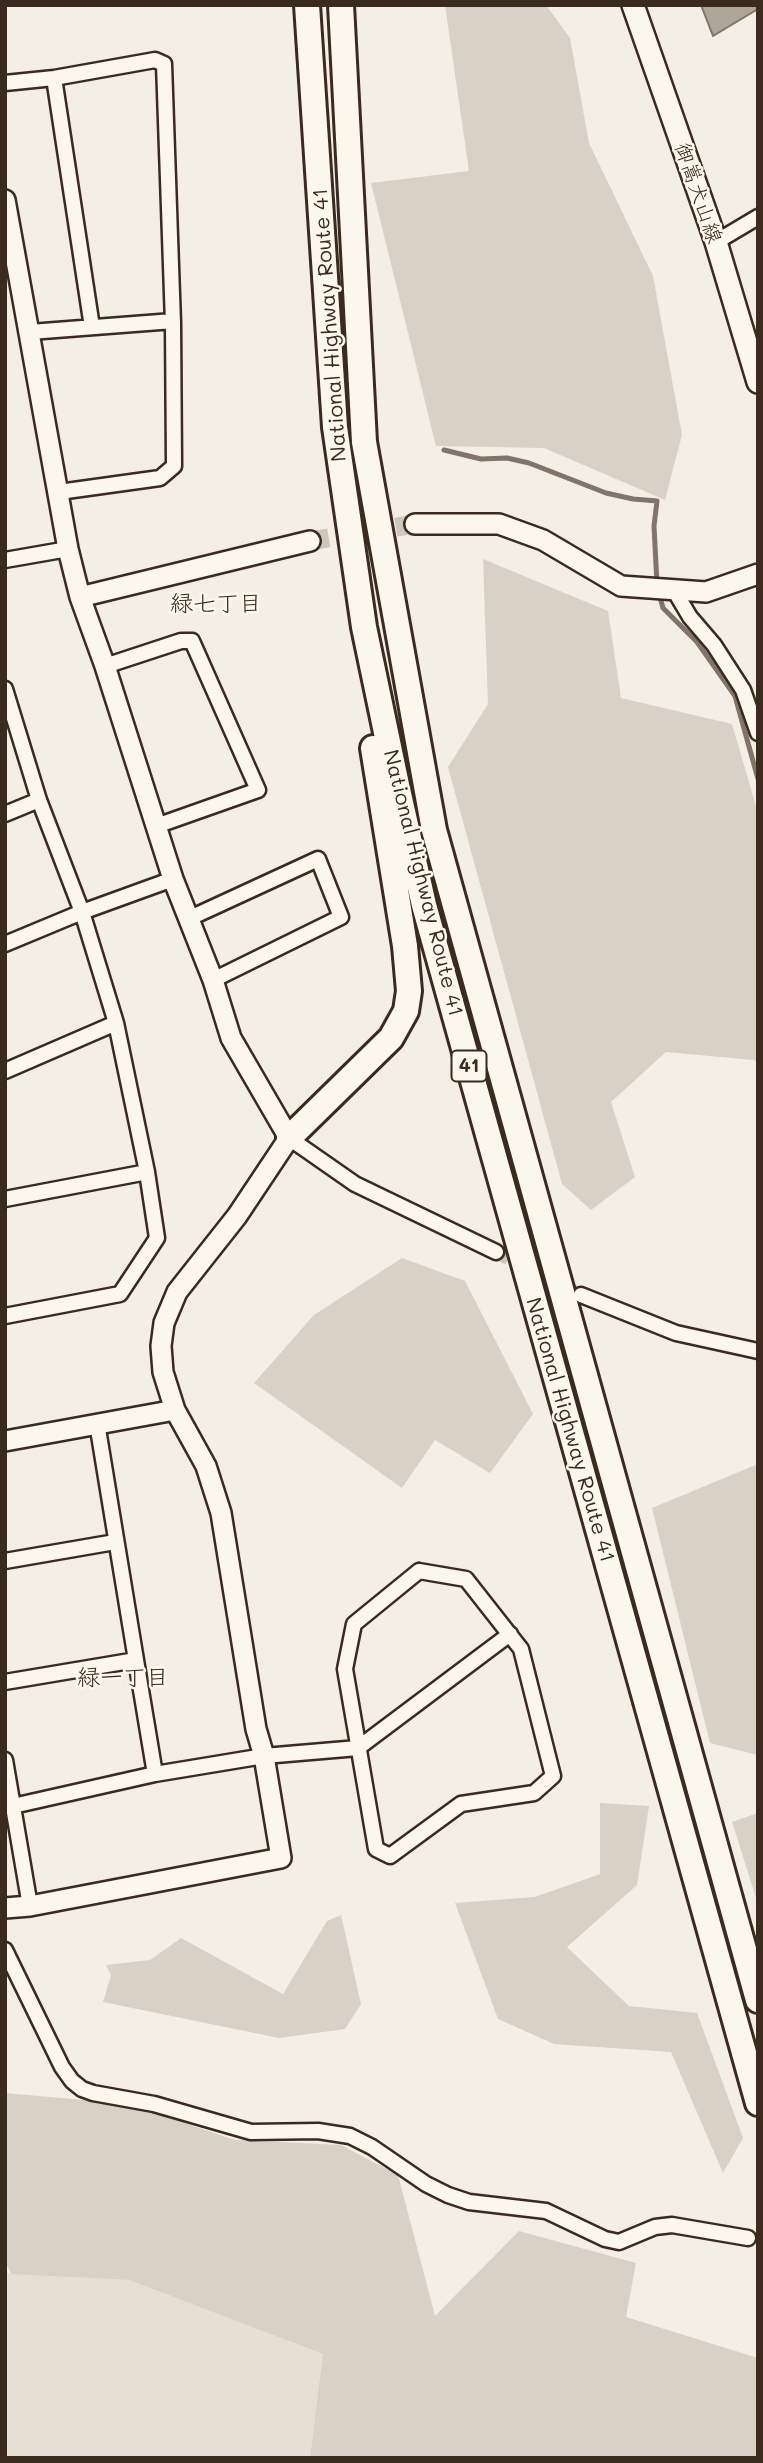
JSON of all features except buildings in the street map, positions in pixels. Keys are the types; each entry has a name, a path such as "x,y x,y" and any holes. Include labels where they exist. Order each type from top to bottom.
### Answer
{"highway":[{"name":"National Highway Route 41","path":"307,5 335,427 364,627 424,905 758,2103"},
{"name":"National Highway Route 41","path":"341,5 364,442 434,830 758,2000"},
{"path":"289,1138 391,1038 406,1011 409,990 405,946 369,726 364,627"}],"main road":[{"name":"御嵩犬山線","path":"633,5 716,242 758,382"}],"street":[{"path":"5,83 54,78 155,60 164,64 173,321 174,466 160,478 59,492"},
{"path":"54,78 92,327"},
{"path":"5,200 68,549 80,597 105,666 173,879 213,980 231,1038 289,1138 355,1184 496,1252"},
{"path":"716,242 758,217"},
{"path":"30,332 173,321"},
{"path":"415,524 499,524 543,540 621,586 706,592 758,574"},
{"path":"80,597 310,541"},
{"path":"5,559 68,549"},
{"path":"674,590 690,618 714,645 743,690 758,733"},
{"path":"105,666 181,641 192,641 258,790 156,826"},
{"path":"5,689 39,800 82,912 116,1023 158,1238 120,1294 5,1316"},
{"path":"5,814 39,800"},
{"path":"190,918 318,859 341,917 213,980"},
{"path":"5,944 173,879"},
{"path":"5,1071 116,1023"},
{"path":"5,1908 30,1906 281,1858 264,1756 256,1729 221,1513 206,1466 175,1410 163,1372 161,1346 164,1323 177,1293 237,1216 289,1138"},
{"path":"5,1199 147,1172"},
{"path":"581,1295 676,1333 758,1351"},
{"path":"5,1441 175,1410"},
{"path":"97,1423 155,1774"},
{"path":"5,1561 115,1542"},
{"path":"419,1570 466,1578 510,1634 521,1649 553,1776 534,1793 461,1804 390,1856 376,1849 345,1669 354,1624 419,1570"},
{"path":"13,1806 155,1774 264,1756 358,1748 510,1634"},
{"path":"5,1682 136,1660"},
{"path":"5,1760 30,1906"},
{"path":"5,1950 62,2067 72,2081 93,2094 154,2104 251,2132 318,2131 350,2136 448,2195 469,2202 546,2211 605,2239 619,2242 655,2227 673,2225 748,2238"}],"shaded area":[{"path":"445,5 546,5 570,38 589,143 653,276 682,435 665,500 544,448 436,446 371,183 469,171"},
{"path":"701,5 758,5 758,9 713,36"},
{"path":"483,559 608,611 621,698 732,724 758,813 758,1062 666,1052 611,1102 635,1177 591,1210 562,1184 448,767 488,704"},
{"path":"402,1258 465,1281 533,1414 490,1473 435,1440 402,1488 254,1383 314,1315"},
{"path":"758,1464 758,1755 710,1743 652,1508"},
{"path":"600,1803 649,1806 637,1885 567,1947 629,2006 697,2013 743,2138 723,2173 671,2052 554,2044 498,2019 455,1903 535,1897 600,1874"},
{"path":"758,1813 758,1904 732,1822"},
{"path":"341,1915 361,2004 345,2029 279,2038 103,2002 111,1975 106,1965 150,1960 181,1938 283,1994 327,1921"},
{"path":"5,2093 84,2100 145,2110 235,2140 341,2145 398,2175 435,2316 519,2231 636,2263 626,2317 758,2358 758,2458 310,2458 323,2354 129,2280 11,2274 5,2261"},
{"path":"5,2273 129,2280 324,2354 310,2458 5,2458"}],"waterway":[{"path":"444,450 481,459 507,458 529,463 606,493 657,501 654,526 657,584"},
{"path":"659,594 663,608 697,642 735,696 758,779"}],"tunnel":[{"path":"310,541 415,524"},
{"path":"496,1252 581,1295"}],"district":[{"name":"緑七丁目","path":"216,604"},
{"name":"緑一丁目","path":"123,1678"}]}
